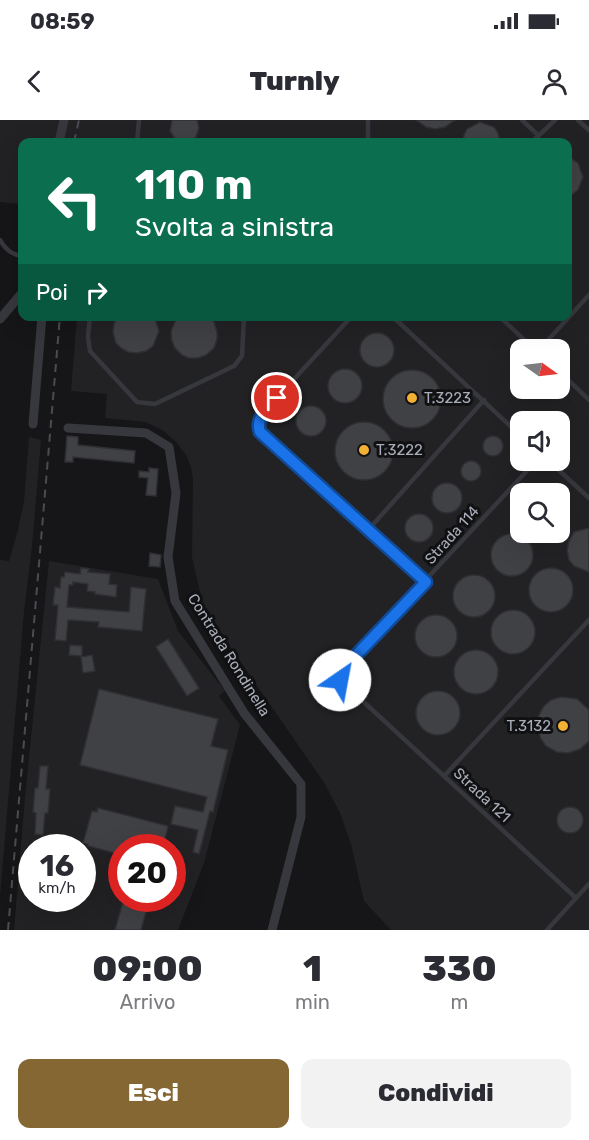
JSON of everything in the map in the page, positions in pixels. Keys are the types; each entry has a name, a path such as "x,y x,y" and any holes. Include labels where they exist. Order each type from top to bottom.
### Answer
{"street":[{"path":"60,138 64,120"},
{"path":"0,319 18,298"},
{"path":"33,424 42,321"},
{"name":"Contrada Rondinella","path":"68,428 146,434 169,447 176,493 168,557 176,601 244,713 301,784 301,817 272,930"}],"lane":[{"path":"137,138 139,120"},
{"path":"368,120 369,138"},
{"path":"522,120 538,135"},
{"path":"535,138 555,120"},
{"path":"578,120 589,130"},
{"path":"0,240 5,249 18,256"},
{"path":"572,314 589,295"},
{"path":"90,321 90,351 136,402 154,404 234,366 242,356 244,321"},
{"path":"347,321 261,414 258,427 260,432 426,582"},
{"path":"397,321 510,425"},
{"path":"504,321 523,339"},
{"path":"549,339 565,321"},
{"path":"570,381 589,399"},
{"path":"369,529 484,400"},
{"name":"Strada 114","path":"340,680 342,670 527,471"},
{"path":"560,471 589,498"},
{"path":"444,776 589,620"},
{"name":"Strada 121","path":"340,680 576,898"},
{"path":"547,930 589,884"}],"shaded area":[{"path":"0,120 589,120 589,930 391,930 364,901 351,844 340,813 325,784 209,616 202,601 192,557 193,480 186,455 164,431 146,422 105,418 107,394 71,391 77,321 572,321 572,138 18,138 18,204 0,202"},
{"path":"29,437 41,440 0,897 0,560 9,561 18,530 24,501"},
{"path":"49,561 158,579 178,631 225,691 219,696 240,725 204,863 186,909 186,834 108,834 108,912 185,912 178,930 14,930 18,882 18,912 96,912 96,834 22,834"}],"building":[{"path":"172,120 197,120 199,128 194,138 175,138 170,131"},
{"path":"416,120 455,120 445,127 435,129 426,127"},
{"path":"480,122 494,127 499,138 464,138 467,129"},
{"path":"572,159 578,163 583,177 578,190 572,194"},
{"path":"115,321 156,321 159,331 153,346 146,351 128,352 116,343 113,332"},
{"path":"213,321 217,332 214,348 198,358 182,355 172,341 171,331 175,322"},
{"path":"377,333 389,338 394,350 389,362 377,367 365,362 360,350 365,338"},
{"path":"345,369 357,374 362,386 357,398 345,403 333,398 328,386 333,374"},
{"name":"T.3223","path":"406,370 418,370 433,378 441,393 441,405 433,420 418,428 406,428 391,420 383,405 383,393 391,378"},
{"path":"311,406 317,407 325,415 325,427 317,435 311,436 305,435 297,427 296,421 297,415 305,407"},
{"name":"T.3222","path":"364,422 375,424 388,435 393,451 391,462 380,475 364,480 353,478 340,467 335,451 337,440 348,427"},
{"path":"67,436 78,437 78,445 135,451 134,463 73,457 73,462 65,462"},
{"path":"489,436 497,436 503,442 503,450 497,456 489,456 483,450 483,442"},
{"path":"471,461 478,464 481,471 478,478 471,481 464,478 461,471 464,464"},
{"path":"149,468 158,469 156,496 146,495 148,478 139,477 139,471 149,472"},
{"path":"447,483 457,488 462,498 457,508 447,513 437,508 432,498 437,488"},
{"path":"419,514 429,518 433,528 429,538 419,542 409,538 405,528 409,518"},
{"path":"589,528 589,572 574,566 569,560 567,550 574,532"},
{"path":"510,534 510,543 529,543 533,555 531,563 527,570 520,574 512,576 504,574 497,570 493,563 491,555 493,547 497,540 504,536"},
{"path":"150,553 161,555 160,567 149,566"},
{"path":"81,568 89,569 88,572 110,574 109,584 117,585 116,597 95,594 95,592 87,591 88,584 73,582 73,585 69,585 67,607 129,612 131,587 146,589 142,631 98,627 99,622 68,620 66,641 55,640 58,605 53,605 55,587 60,588 61,577 64,577 65,572 80,574"},
{"path":"551,568 566,575 573,590 566,605 551,612 536,605 529,590 536,575"},
{"path":"474,575 489,581 495,596 489,611 474,617 459,611 453,596 459,581"},
{"path":"513,610 528,617 535,632 528,647 513,654 498,647 491,632 498,617"},
{"path":"436,615 451,621 457,636 451,651 436,657 421,651 415,636 421,621"},
{"path":"168,639 199,688 187,696 156,647"},
{"path":"70,645 82,646 82,656 69,655"},
{"path":"476,650 491,657 498,672 491,687 476,694 461,687 454,672 461,657"},
{"path":"92,655 95,671 83,673 81,657"},
{"path":"99,689 218,719 211,746 228,750 213,812 210,811 199,854 193,852 198,830 171,824 175,806 203,812 207,797 80,765"},
{"path":"438,691 453,698 460,713 453,728 438,735 423,728 416,713 423,698"},
{"name":"T.3132","path":"561,697 577,699 589,710 589,741 580,749 568,753 557,752 546,746 537,727 538,717 544,706 551,700"},
{"path":"40,766 48,766 46,789 50,789 43,834 35,834 36,813 33,812 35,788 38,788"},
{"path":"570,807 579,811 583,820 579,829 570,833 561,829 557,820 561,811"},
{"path":"98,808 168,826 166,834 108,834 108,851 96,848 96,834 86,834 92,811 97,812"},
{"path":"120,912 146,912 141,930 115,930"}],"railway":[{"path":"75,138 79,120"},
{"path":"8,930 60,321"}],"place":[{"name":"T.3223","path":"412,398"},
{"name":"T.3222","path":"364,450"},
{"name":"T.3132","path":"563,726"}],"route":[{"path":"277,398 261,414 258,427 260,432 426,582 342,670 340,680"}]}
